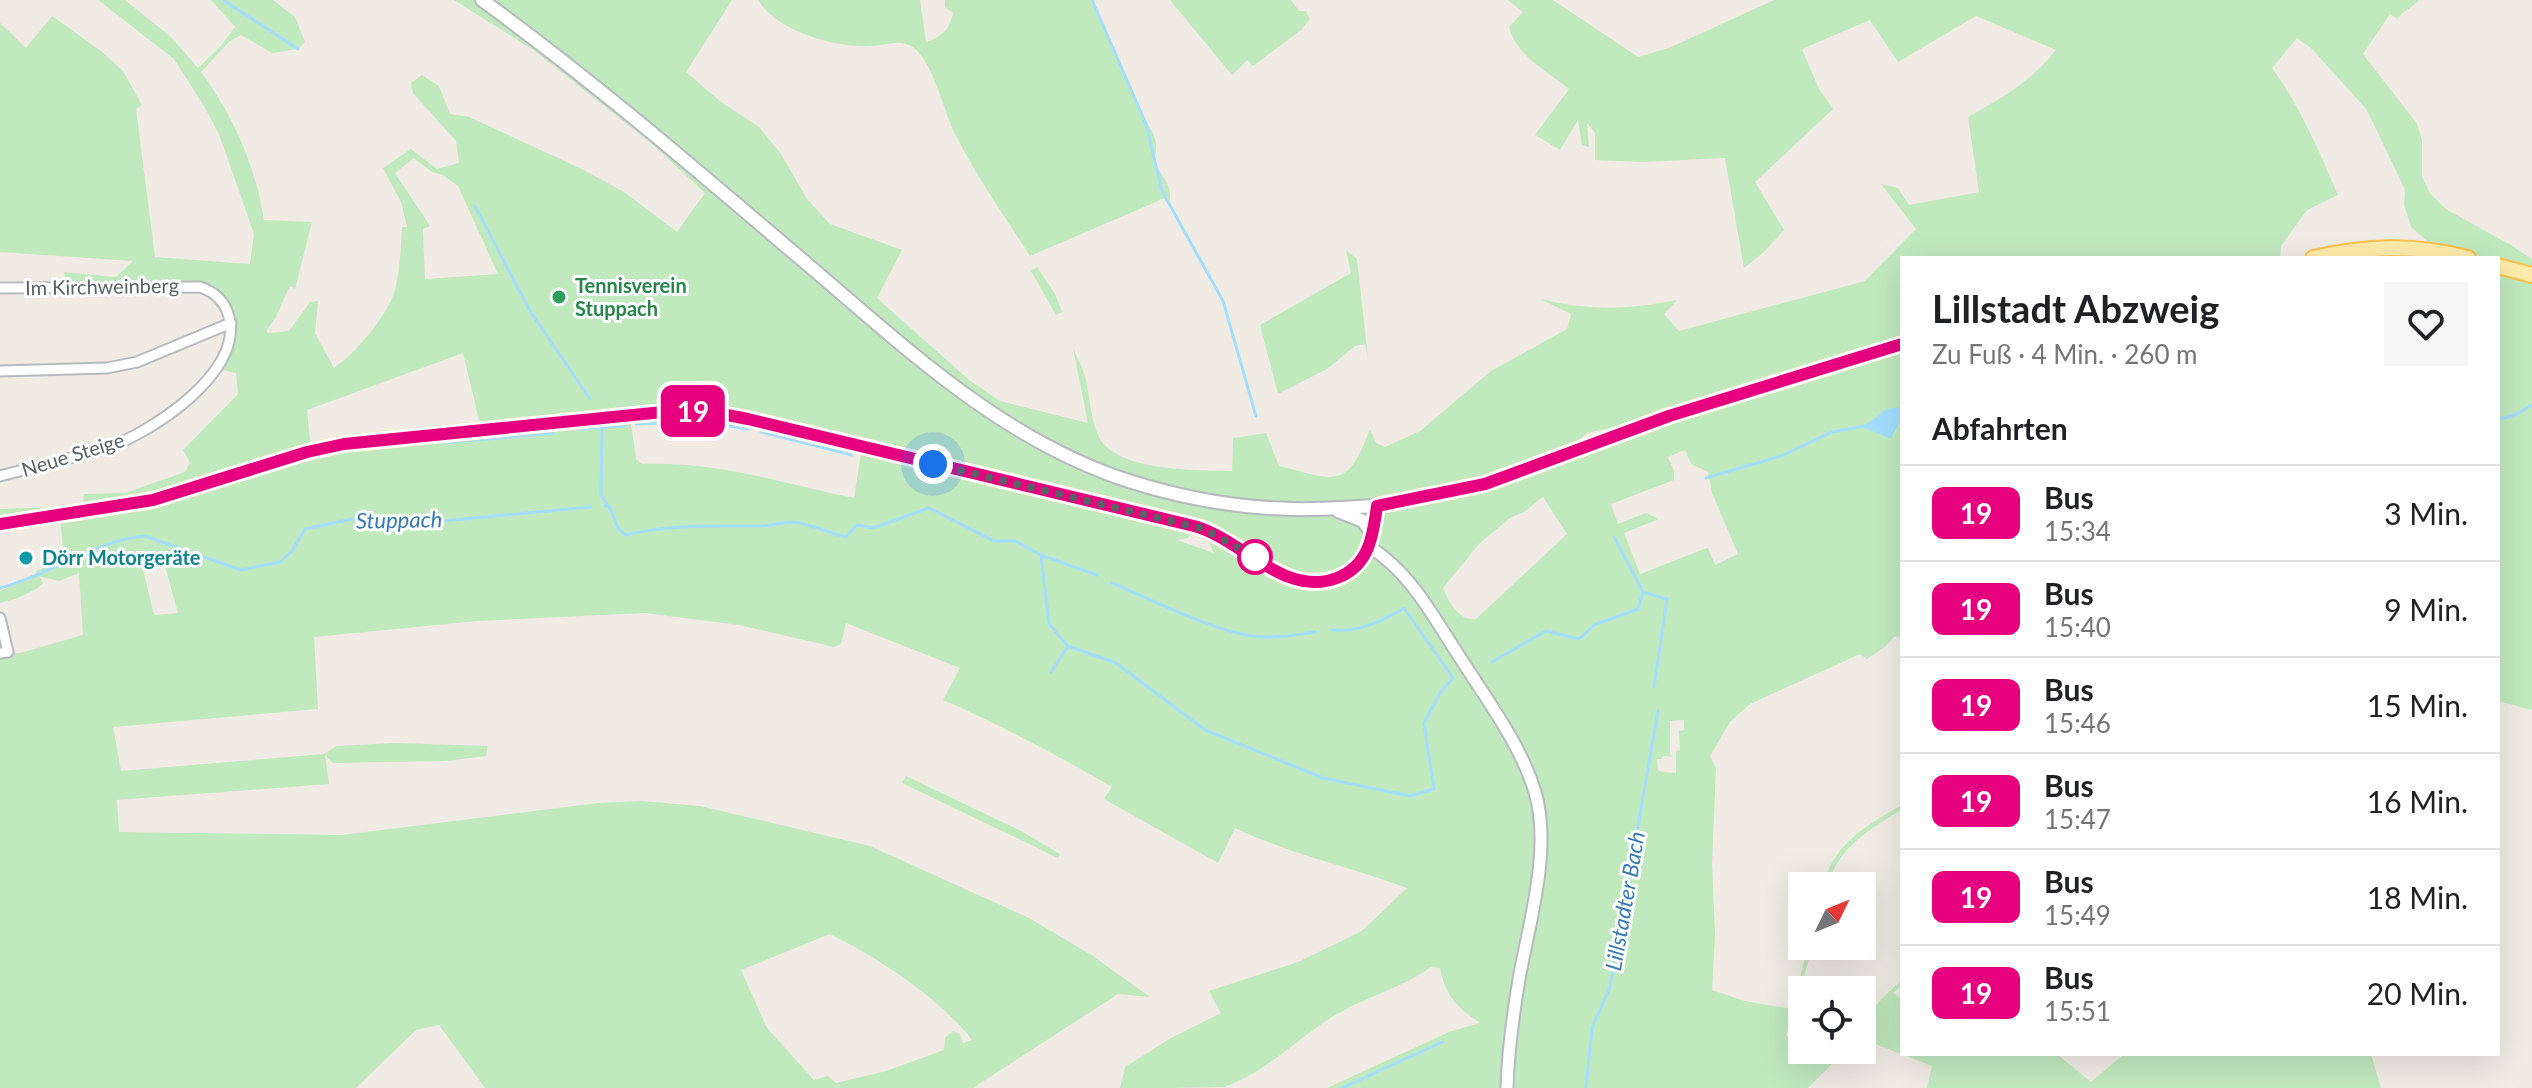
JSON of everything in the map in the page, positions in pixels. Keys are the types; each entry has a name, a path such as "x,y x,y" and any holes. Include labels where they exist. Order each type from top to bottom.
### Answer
{"main road":[{"path":"482,0 674,152 936,372 994,415 1032,439 1097,469 1170,493 1294,509 1377,506 1485,484 1669,416 1900,345"},
{"path":"2322,256 2386,247 2418,248 2458,256"},
{"path":"2500,267 2532,275"},
{"path":"0,524 153,500 296,455 344,444 690,411 748,419 1194,526 1218,535 1276,571 1299,581 1319,582 1339,578 1358,565 1371,541 1377,506"},
{"path":"1327,507 1363,521 1371,541"}],"street":[{"name":"Im Kirchweinberg","path":"0,288 200,287 220,299 231,323"},
{"path":"0,371 107,368 137,362 231,323"},
{"name":"Neue Steige","path":"0,476 120,444 164,417 196,392 226,355 231,344 231,323"},
{"path":"1371,541 1414,587 1492,709 1534,789 1540,822 1539,863 1511,1028 1507,1088"},
{"path":"0,618 8,652 0,653"}],"green space":[{"path":"98,0 125,0 171,37 198,68 235,27 211,0 273,0 295,17 305,42 298,49 272,53 241,35 230,41 201,72 242,142 264,220 312,222 295,289 290,286 267,333 289,331 310,302 318,301 315,333 334,368 370,333 395,290 402,227 407,227 401,202 383,168 411,149 437,169 459,163 456,141 413,93 411,83 422,75 439,86 450,114 469,117 582,169 624,192 677,232 705,193 651,143 535,51 454,0 732,0 686,72 721,102 759,127 781,154 807,199 830,224 902,250 877,298 969,380 1000,401 1088,423 1073,348 1085,376 1099,437 1108,448 1123,457 1160,467 1232,471 1233,438 1266,433 1279,466 1327,477 1346,472 1362,449 1370,429 1376,443 1385,447 1420,431 1491,371 1567,329 1571,314 1540,299 1609,308 1677,300 1664,314 1679,331 1865,281 1916,229 1881,184 1898,188 1909,205 1979,192 1968,117 2026,80 2056,50 1976,16 1898,62 1870,20 1802,49 1819,89 1833,109 1755,182 1784,230 1744,268 1725,158 1643,162 1595,160 1595,133 1587,123 1589,147 1582,145 1578,120 1560,150 1535,135 1569,89 1533,62 1518,46 1509,27 1523,12 1508,0 1553,0 1638,57 1669,48 1774,0 2419,0 2397,19 2390,14 2363,54 2417,124 2422,140 2422,177 2430,193 2446,209 2532,259 2532,710 2500,702 2500,256 2344,256 2438,250 2411,227 2404,205 2405,190 2367,110 2312,49 2297,38 2272,68 2300,113 2338,195 2307,210 2281,246 2280,256 1900,256 1900,408 1894,434 1900,424 1900,636 1894,637 1867,659 1860,654 1750,704 1730,722 1710,756 1716,768 1712,990 1745,1001 1788,1008 1788,1064 1832,1064 1808,1088 1327,1088 1449,1032 1480,1023 1454,1000 1445,986 1440,968 1431,967 1332,1017 1254,1073 1224,1087 1120,1088 1125,1067 1171,1038 1221,1013 1209,991 1298,962 1354,935 1407,888 1235,828 1218,863 1104,799 1112,787 1029,741 943,700 960,668 846,623 841,644 834,647 739,625 645,613 477,621 314,637 318,709 113,727 121,771 324,754 336,746 395,743 488,746 486,756 446,761 333,763 325,755 329,784 117,800 119,832 341,835 597,803 642,801 700,806 870,846 1029,918 1093,956 1150,997 1118,994 973,1088 485,1088 439,1025 416,1030 356,1088 0,1088 0,653 20,653 83,635 79,573 59,581 39,576 43,583 38,588 0,603 0,591 37,576 36,571 64,559 60,516 0,524 0,509 83,506 84,494 125,493 185,472 190,463 183,450 238,394 236,373 216,368 226,355 229,314 208,289 67,289 64,272 116,277 133,261 0,252 0,23 26,48 52,16 123,71 142,105 136,109 155,257 250,264 254,234 219,134 174,59","holes":["414,158 458,186 498,274 425,279 423,229 430,226 395,173","463,353 481,428 311,450 307,410","730,415 862,447 854,498 723,469 642,464 636,459 630,416","1669,415 1568,449 1587,433","1685,450 1691,464 1708,472 1712,493 1738,554 1715,565 1708,548 1640,574 1624,533 1659,519 1646,513 1618,524 1611,504 1674,480 1668,457","1543,497 1567,534 1476,619 1464,617 1455,610 1443,588 1480,543 1510,518 1524,512","1377,506 1368,527 1330,508","1195,526 1214,533 1210,545 1214,553 1177,540 1188,538","162,555 178,613 154,615 142,566","1684,720 1684,730 1679,731 1676,773 1658,771 1657,759 1673,757 1670,754 1670,721","830,934 907,980 943,1009 972,1040 963,1043 960,1034 953,1031 945,1038 944,1050 886,1071 836,1083 828,1076 814,1080 767,1028 741,970"]},
{"path":"758,0 920,0 926,42 941,35 949,24 953,13 945,7 945,0 1092,0 1154,136 1155,161 1170,191 1169,203 1165,198 1030,256 964,151 927,65 914,48 899,43 858,46 825,41 779,21"},
{"path":"1170,0 1291,0 1299,11 1306,11 1310,19 1301,30 1253,66 1247,60 1232,75"},
{"path":"1346,250 1357,259 1368,358 1365,344 1355,346 1327,369 1278,394 1260,325 1351,273"},
{"path":"1037,267 1055,294 1062,312 1056,315 1031,271"},
{"path":"906,776 1021,831 1060,854 1058,858 902,783"},
{"path":"1900,806 1900,810 1857,840 1832,872 1828,872 1843,847 1864,828"},
{"path":"1804,960 1809,960 1804,976 1800,976"},
{"path":"1900,983 1900,988 1893,993 1900,998 1900,1054 1876,1044 1876,1006"},
{"path":"1906,1056 2059,1056 2091,1082 2122,1056 2372,1056 2381,1088 1927,1088 1932,1066"}],"water":[{"path":"1900,407 1900,423 1891,437 1864,426 1887,409"}],"waterway":[{"path":"223,0 298,49"},
{"path":"1092,0 1146,124 1162,191 1223,301 1256,416"},
{"path":"475,206 530,311 590,399"},
{"path":"631,407 682,403"},
{"name":"Stuppach","path":"2500,419 2532,405"},
{"path":"379,433 574,414"},
{"path":"636,424 702,422 749,429"},
{"path":"579,429 624,426"},
{"path":"1706,478 1781,456 1832,432 1864,426 1891,437"},
{"path":"602,428 601,495 608,506"},
{"path":"761,432 852,455"},
{"path":"444,443 553,433"},
{"path":"605,506 609,506 618,528 626,535 677,527 762,526 793,522 846,537 857,525 873,528 929,508 994,541 1015,541 1041,555 1097,575"},
{"name":"Stuppach","path":"0,588 107,544 145,536 241,570 280,562 292,551 305,529 352,519 421,523 591,507"},
{"path":"1492,662 1546,631 1579,639 1594,625 1638,609 1643,592 1614,537"},
{"path":"1041,555 1049,624 1068,646 1116,663 1205,730 1323,778 1410,796 1434,789 1424,723 1440,693 1453,678 1404,608 1369,625 1350,630 1332,630"},
{"path":"1112,583 1182,614 1236,633 1268,637 1315,632"},
{"path":"1643,592 1667,599 1654,687"},
{"path":"1051,672 1068,646"},
{"name":"Lillstadter Bach","path":"1586,1088 1592,1028 1610,987 1658,711"},
{"path":"1342,1088 1442,1042"}],"bus line":[{"name":"19","path":"0,524 153,500 307,452 344,444 673,411 706,411 1194,526 1234,543 1289,578 1319,582 1339,578 1365,557 1373,535 1377,506 1485,484 1669,416 1900,345"}],"place":[{"name":"Tennisverein Stuppach","path":"559,297"},
{"name":"Dörr Motorgeräte","path":"26,558"}],"route":[{"path":"933,464 1204,529 1255,557"}]}
